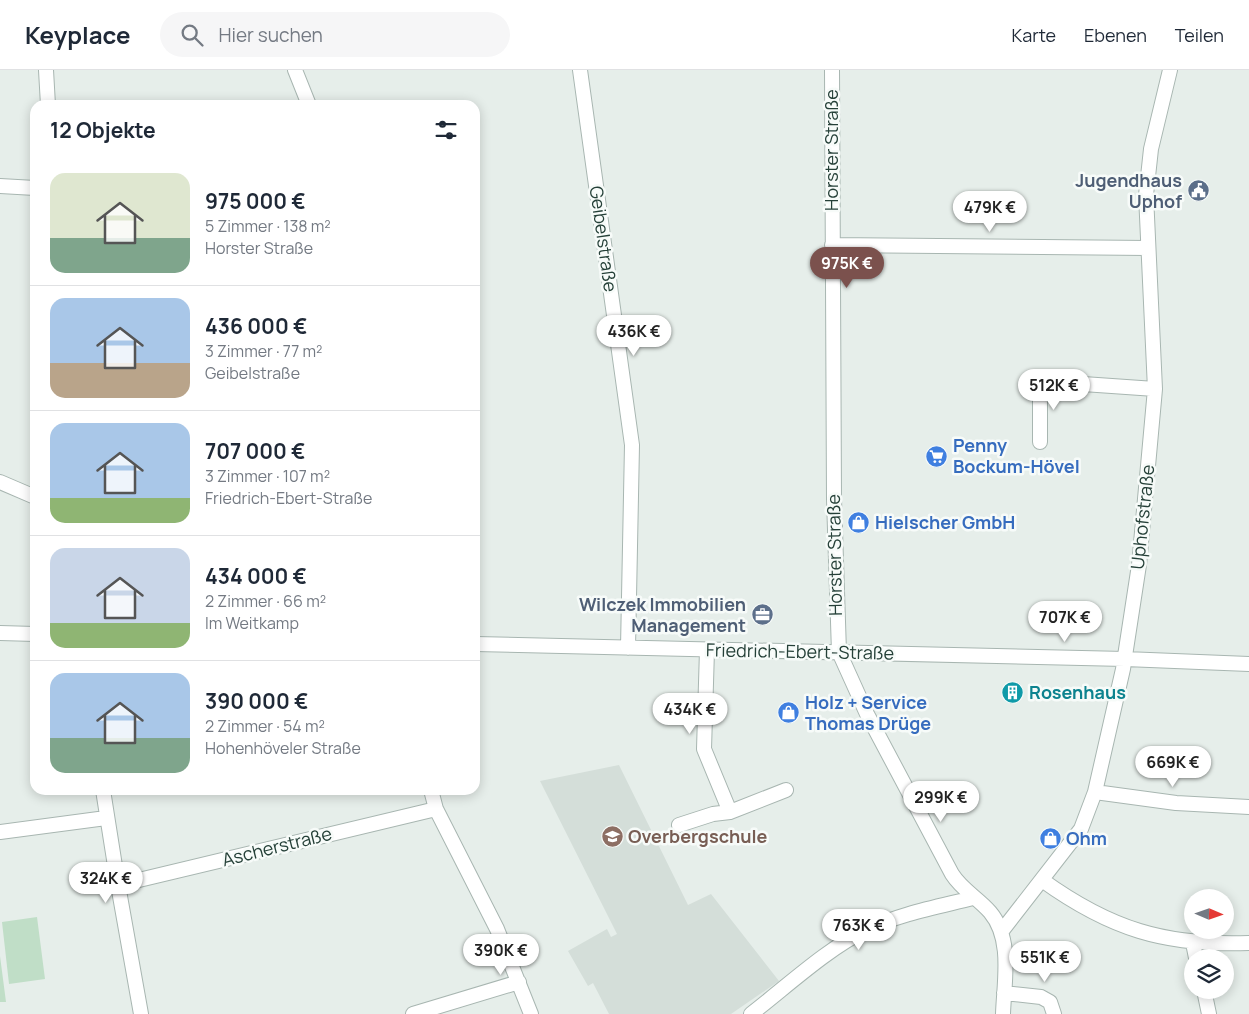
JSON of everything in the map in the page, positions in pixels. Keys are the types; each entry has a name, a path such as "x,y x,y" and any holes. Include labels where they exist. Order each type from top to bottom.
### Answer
{"street":[{"path":"46,70 48,100"},
{"path":"294,70 307,100"},
{"name":"Geibelstraße","path":"580,70 632,445 628,648"},
{"name":"Horster Straße","path":"832,70 835,568 839,652 863,706 940,853 959,885 992,915 1001,932 1005,946 1003,1014"},
{"name":"Uphofstraße","path":"1001,932 1082,829 1095,792 1125,659 1139,565 1155,389 1146,195 1151,149 1170,70"},
{"path":"0,186 30,188"},
{"path":"832,246 1148,248"},
{"path":"1040,442 1040,381 1155,389"},
{"path":"0,482 30,495"},
{"path":"0,633 30,634"},
{"name":"Friedrich-Ebert-Straße","path":"480,644 1125,659 1249,664"},
{"path":"707,650 704,749 730,812"},
{"path":"678,825 713,814 730,812 786,790"},
{"path":"1095,792 1176,803 1249,807"},
{"path":"104,795 106,818 141,1014"},
{"path":"432,795 436,809 497,929 531,1014"},
{"name":"Ascherstraße","path":"118,886 436,809"},
{"path":"0,832 106,818"},
{"path":"1042,880 1068,899 1104,919 1158,937 1193,943 1249,942"},
{"path":"751,1014 844,942 865,930 906,915 973,898"},
{"path":"1193,943 1194,949"},
{"path":"412,1014 519,982"},
{"path":"1004,993 1041,997 1050,1002 1054,1014"},
{"path":"1206,999 1209,1014"}],"shaded area":[{"name":"Overbergschule","path":"619,765 688,905 711,894 779,981 731,1014 609,1014 593,983 588,986 568,951 607,929 611,937 617,934 540,781"}],"green space":[{"path":"37,917 45,979 9,984 2,922"},
{"path":"0,956 6,1002 0,1002"}],"place":[{"name":"Jugendhaus Uphof","path":"1198,191"},
{"name":"Penny Bockum-Hövel","path":"937,456"},
{"name":"Hielscher GmbH","path":"859,523"},
{"name":"Wilczek Immobilien Management","path":"762,615"},
{"name":"Rosenhaus","path":"1013,693"},
{"name":"Holz + Service Thomas Drüge","path":"789,713"},
{"name":"Overbergschule","path":"612,837"},
{"name":"Ohm","path":"1050,839"}]}
